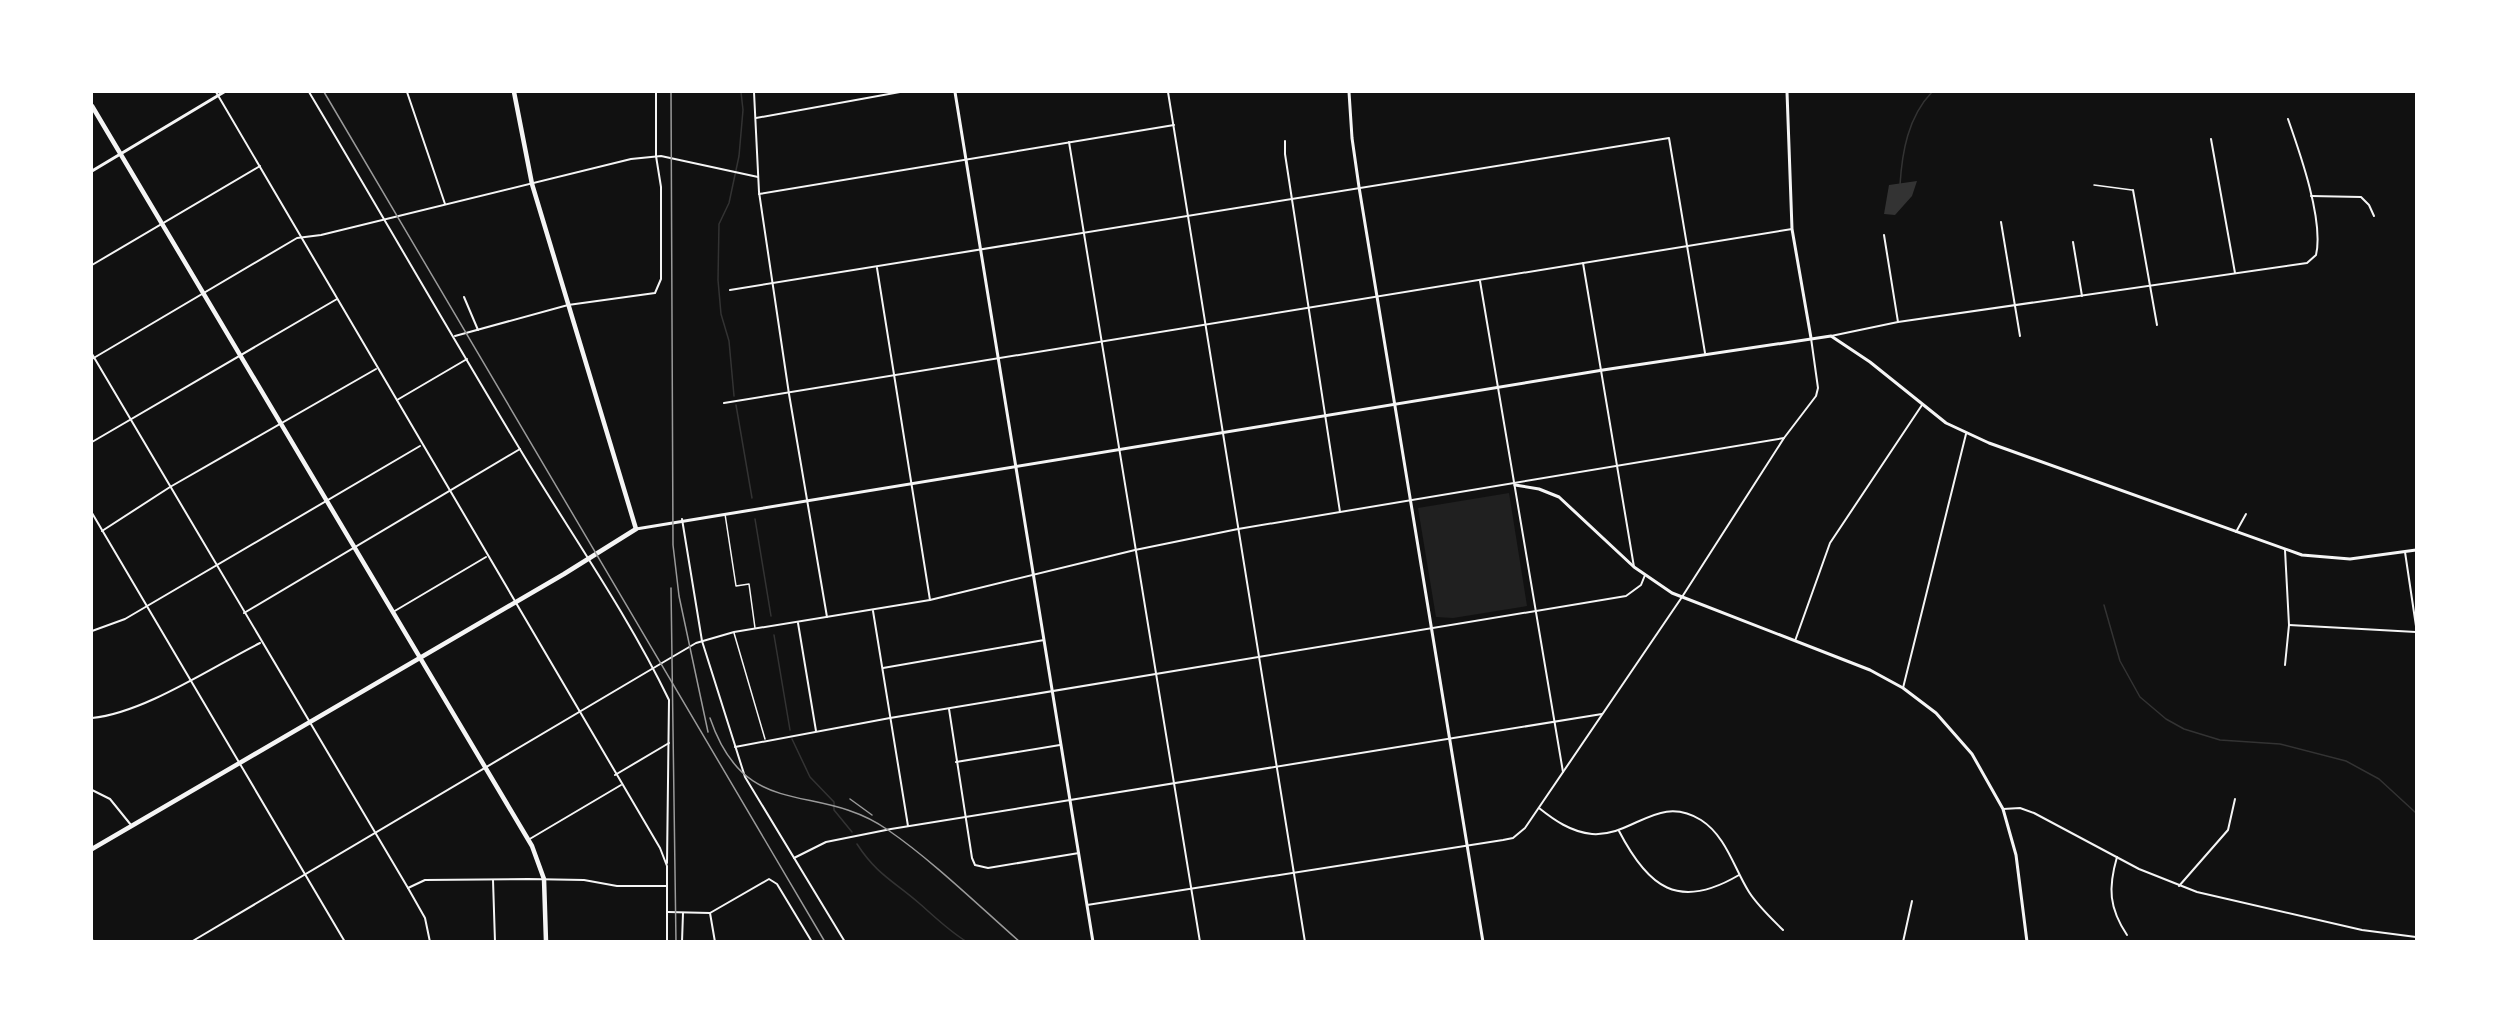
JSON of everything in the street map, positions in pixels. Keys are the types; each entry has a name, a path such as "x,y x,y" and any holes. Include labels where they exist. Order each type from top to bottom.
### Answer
{"main road":[{"path":"92,849 589,559 636,529 532,184 514,92"},
{"path":"92,106 238,356 421,657 538,858 543,879 546,942"}],"street":[{"path":"92,171 217,93 224,92"},
{"path":"309,92 520,449 655,668 669,700 667,942"},
{"path":"407,92 445,204"},
{"path":"454,336 567,305 655,293 661,279 661,187 656,156 656,92"},
{"path":"754,92 759,194 789,394 827,617"},
{"path":"756,118 900,92"},
{"path":"955,92 1093,942"},
{"path":"1168,92 1305,942"},
{"path":"1349,92 1352,138 1359,187 1483,942"},
{"path":"1087,905 1513,838 1525,828 1682,597 1784,438 1816,396 1818,388 1792,229 1787,92"},
{"path":"217,93 660,849 667,866"},
{"path":"636,529 682,519 807,501 1498,389 1602,370 1831,336 1898,322 2296,265 2313,259 2317,248 2311,196 2289,119"},
{"path":"759,194 1174,125"},
{"path":"730,290 1292,197 1669,138 1705,354"},
{"path":"2211,139 2235,273"},
{"path":"1285,141 1308,307 1341,512"},
{"path":"1069,142 1200,942"},
{"path":"93,359 301,237 631,159 656,156 758,177"},
{"path":"92,265 260,166"},
{"path":"2133,190 2157,325"},
{"path":"2311,196 2361,197 2369,205 2374,216"},
{"path":"2001,222 2020,336"},
{"path":"724,403 1792,229"},
{"path":"1884,235 1898,322"},
{"path":"2073,242 2082,296"},
{"path":"1583,263 1634,567"},
{"path":"877,267 930,600"},
{"path":"1480,280 1534,613 1563,772"},
{"path":"464,297 478,330"},
{"path":"92,442 337,299"},
{"path":"1831,336 1870,362 1946,423 1966,434 2302,555 2340,560 2416,550"},
{"path":"92,354 308,723 408,888 424,918 430,942"},
{"path":"396,401 467,359"},
{"path":"102,531 170,487 377,368"},
{"path":"1795,641 1830,543 1922,405"},
{"path":"1903,688 1966,434"},
{"path":"191,942 702,641 734,632 930,600 1135,550 1238,529 1515,485 1784,438"},
{"path":"92,631 112,626 422,445"},
{"path":"244,613 520,449"},
{"path":"1515,485 1539,489 1559,497 1634,567 1682,597 1870,670 1903,688 1936,713 1980,765 2003,809 2016,855 2027,942"},
{"path":"92,513 345,942"},
{"path":"2236,532 2246,514"},
{"path":"682,519 702,641 750,788 844,942"},
{"path":"2285,550 2289,625 2285,665"},
{"path":"2405,552 2416,626"},
{"path":"393,612 487,557"},
{"path":"736,748 765,739 1626,596 1641,585 1645,575"},
{"path":"873,611 908,826"},
{"path":"798,622 816,731"},
{"path":"2289,625 2416,632"},
{"path":"882,668 1044,640"},
{"path":"92,718 143,705 261,642"},
{"path":"949,709 972,858 978,867 988,868 1078,853"},
{"path":"794,858 808,849 838,839 908,826 1602,714"},
{"path":"615,775 669,743"},
{"path":"956,762 1061,745"},
{"path":"528,840 621,784"},
{"path":"92,790 110,799 131,825"},
{"path":"2179,886 2228,830 2235,799"},
{"path":"1539,808 1555,820 1580,832 1592,834 1619,831 1649,815 1670,811 1689,814 1718,835 1739,875 1760,907 1783,930"},
{"path":"2003,809 2027,810 2139,870 2179,886 2245,904 2362,930 2416,937"},
{"path":"1619,831 1641,868 1650,878 1672,889 1684,892 1709,890 1739,875"},
{"path":"2117,857 2109,890 2111,906 2127,935"},
{"path":"408,888 425,880 543,879 584,880 606,886 667,886"},
{"path":"493,880 495,942"},
{"path":"668,912 710,913 763,880 771,880 777,884 812,942"},
{"path":"1903,942 1912,901"},
{"path":"682,942 683,913"},
{"path":"710,913 715,942"},
{"path":"1558,942 1584,942"}],"lane":[{"path":"2094,185 2133,190"},
{"path":"725,513 736,586 749,584 755,629"},
{"path":"734,632 765,739"}],"shaded area":[{"path":"1917,181 1912,196 1895,215 1884,214 1889,185"},
{"path":"1509,493 1527,606 1453,618 1436,617 1418,508"}],"waterway":[{"path":"734,396 729,341 721,314 718,280 719,224 729,203 739,156 743,110 741,92"},
{"path":"1900,185 1902,160 1912,124 1917,112 1932,92"},
{"path":"736,405 752,498"},
{"path":"755,519 771,616"},
{"path":"2104,605 2120,661 2140,697 2166,719 2184,729 2220,740 2280,744 2346,761 2379,779 2416,813"},
{"path":"774,635 790,730"},
{"path":"792,739 810,777 834,802 834,810 852,832"},
{"path":"857,844 879,871 948,929 967,942"}],"railway":[{"path":"324,92 825,942"},
{"path":"671,92 673,545 679,596 708,732"},
{"path":"671,588 676,942"},
{"path":"710,718 725,751 743,773 763,787 786,795 835,806 861,815 888,830 939,870 1020,942"},
{"path":"850,799 872,815"}]}
